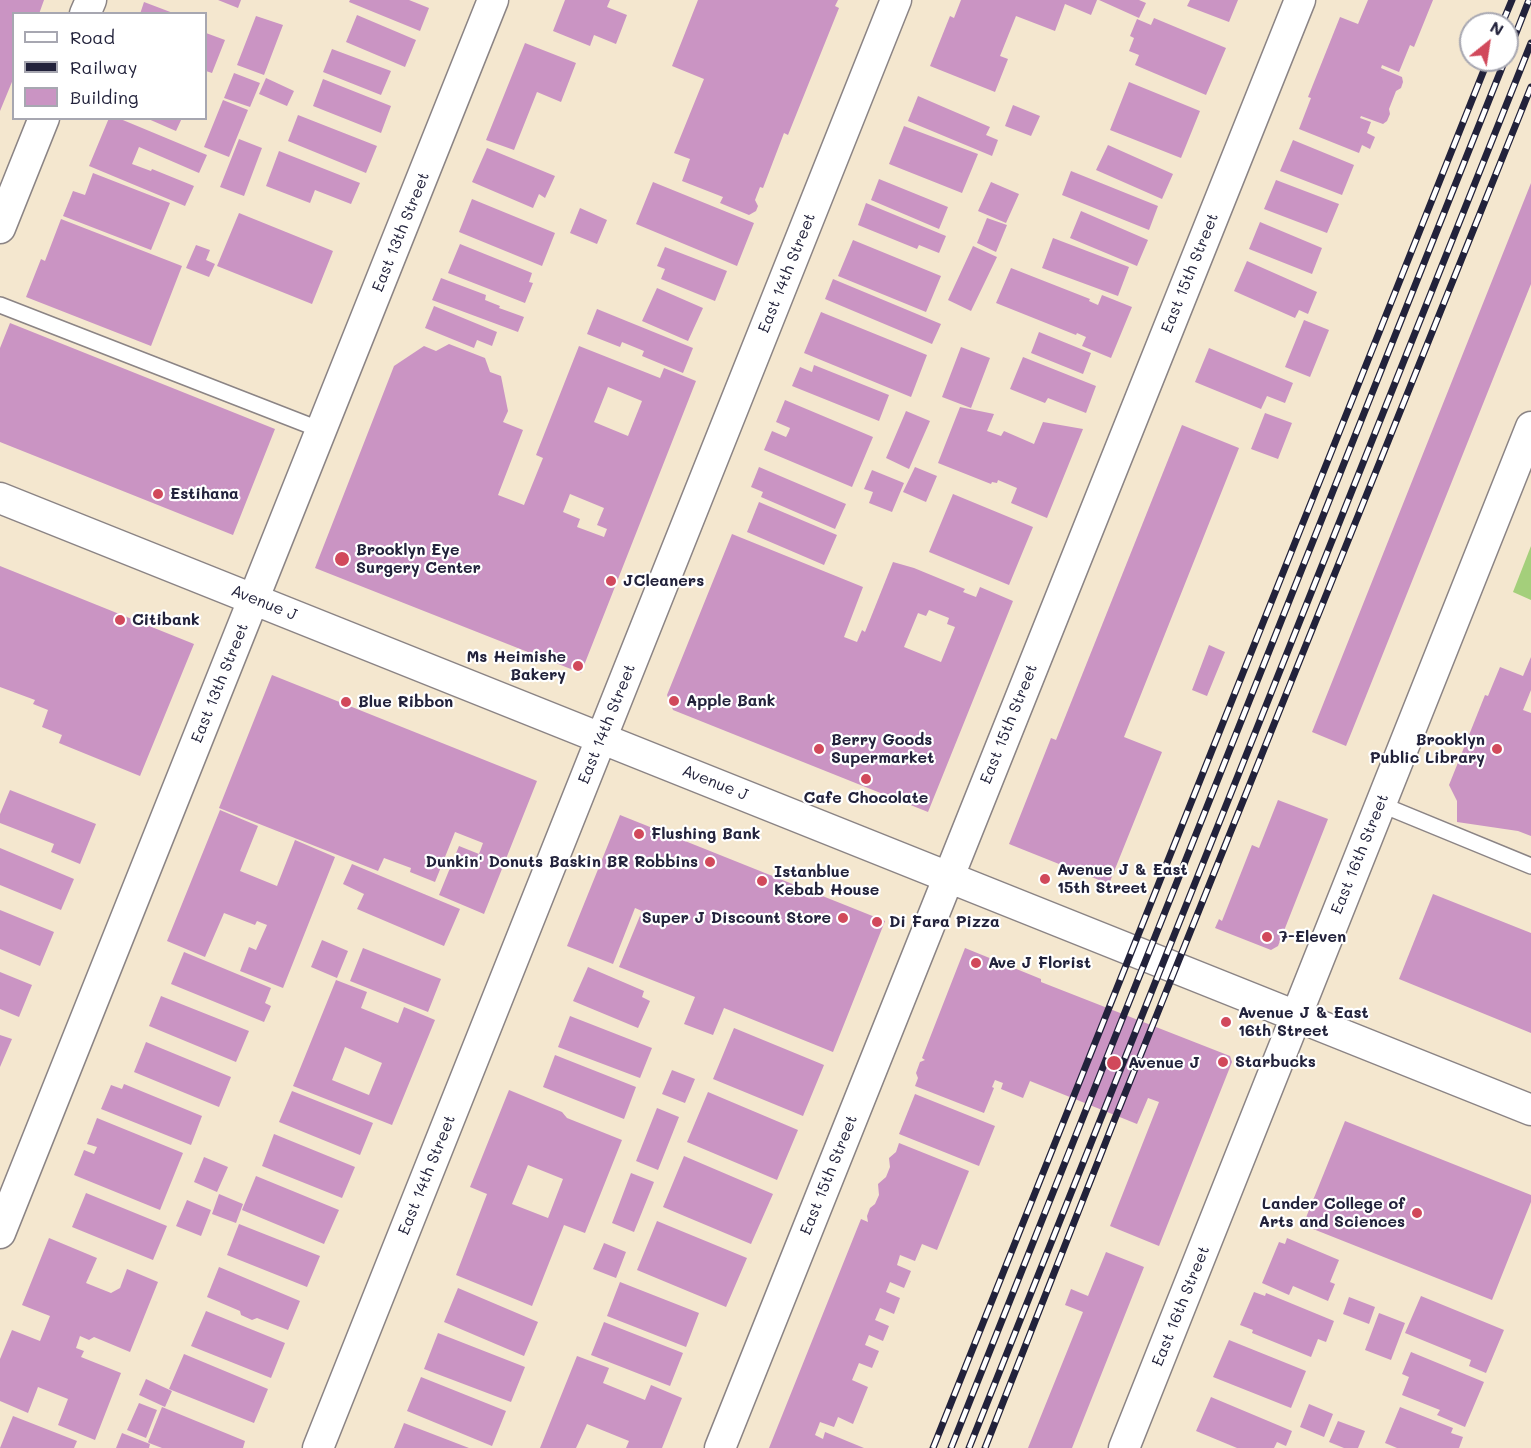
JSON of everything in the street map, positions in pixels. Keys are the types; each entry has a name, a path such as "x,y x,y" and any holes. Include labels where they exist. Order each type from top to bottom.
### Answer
{"street":[{"name":"East 13th Street","path":"0,1233 493,0"},
{"name":"East 14th Street","path":"318,1448 896,0"},
{"name":"East 15th Street","path":"720,1448 1300,0"},
{"path":"0,228 43,120"},
{"name":"East 16th Street","path":"1124,1448 1531,428"},
{"name":"Avenue J","path":"0,498 1531,1110"}],"lane":[{"path":"0,305 321,430"},
{"path":"1380,804 1531,866"}],"green space":[{"path":"1531,546 1531,600 1513,592"}],"building":[{"path":"0,0 44,0 40,12 12,12 12,82 0,111"},
{"path":"218,0 241,0 238,8"},
{"path":"350,0 409,0 429,8 420,31 349,2"},
{"path":"565,0 610,0 607,7 627,15 616,44 594,35 590,46 553,31"},
{"path":"698,0 838,0 835,6 839,8 788,135 784,133 763,188 760,187 755,200 758,206 756,211 749,215 720,203 723,197 682,181 690,159 674,153 704,79 672,66"},
{"path":"961,0 1097,0 1091,15 1065,4 1055,31 1016,16 1000,56 1008,59 995,92 930,66 950,16 954,18"},
{"path":"1099,0 1139,0 1146,3 1139,18"},
{"path":"1190,0 1238,0 1229,22 1187,6"},
{"path":"1368,0 1433,0 1414,47 1410,45 1399,72 1382,65 1381,68 1402,77 1403,82 1401,88 1396,91 1387,121 1383,124 1361,116 1360,118 1371,122 1367,133 1375,137 1370,149 1362,145 1359,153 1299,129 1311,98 1308,97 1340,17 1358,24"},
{"path":"144,2 170,12 141,12"},
{"path":"357,15 416,40 405,67 346,42"},
{"path":"256,16 283,25 264,75 237,65"},
{"path":"1154,18 1226,48 1206,95 1135,65 1139,55 1129,51 1134,38 1130,36 1137,19 1151,25"},
{"path":"207,33 225,40 212,73 207,71"},
{"path":"525,43 576,63 561,102 537,92 514,150 486,140"},
{"path":"332,49 391,71 381,95 323,72"},
{"path":"234,73 260,83 250,107 224,98"},
{"path":"266,78 294,91 287,106 259,94"},
{"path":"323,79 391,106 381,133 313,106"},
{"path":"1129,82 1200,111 1181,158 1110,130"},
{"path":"918,96 990,127 986,135 998,140 992,156 908,121"},
{"path":"223,100 248,110 229,157 204,147"},
{"path":"1013,105 1040,116 1031,136 1005,126"},
{"path":"298,115 377,146 366,173 288,141"},
{"path":"108,120 123,120 207,155 199,173 139,147 132,164 151,171 152,169 194,186 185,206 89,166"},
{"path":"151,120 181,120 176,131"},
{"path":"904,126 978,154 962,193 889,164"},
{"path":"239,139 262,148 244,196 220,187"},
{"path":"1293,140 1354,165 1342,195 1280,171"},
{"path":"1108,145 1173,174 1162,199 1096,170"},
{"path":"487,148 555,176 545,198 539,194 533,208 472,182"},
{"path":"279,151 360,183 351,204 315,190 310,203 266,186"},
{"path":"1071,171 1158,206 1149,230 1062,195"},
{"path":"93,173 170,203 151,250 63,216 73,191 85,195"},
{"path":"879,179 948,207 939,229 871,200"},
{"path":"1276,180 1339,204 1327,233 1264,209"},
{"path":"653,182 754,223 737,266 636,224"},
{"path":"991,182 1019,194 1006,223 978,211"},
{"path":"1531,183 1531,284 1346,746 1312,732"},
{"path":"472,199 555,233 542,266 459,232"},
{"path":"866,203 946,236 939,253 919,245 917,249 858,225"},
{"path":"580,208 607,220 597,244 570,233"},
{"path":"1081,211 1148,240 1137,266 1070,238"},
{"path":"239,213 333,251 312,304 217,266"},
{"path":"987,218 1007,225 996,252 977,243"},
{"path":"61,219 182,266 151,346 26,297 41,259 45,261"},
{"path":"1260,222 1322,248 1312,274 1249,249"},
{"path":"1053,238 1129,267 1118,296 1042,268"},
{"path":"853,240 941,276 926,312 838,276"},
{"path":"460,244 532,273 529,282 533,283 525,303 448,273"},
{"path":"196,245 210,250 206,260 215,264 209,277 186,268"},
{"path":"973,246 997,257 971,311 948,300"},
{"path":"665,247 727,271 715,301 661,279 665,269 657,266"},
{"path":"1247,261 1317,292 1308,314 1299,310 1295,318 1234,291"},
{"path":"1011,268 1090,299 1089,301 1098,305 1102,295 1132,307 1111,358 1082,346 1086,337 996,303"},
{"path":"441,278 486,295 485,300 524,317 518,332 432,300"},
{"path":"833,279 941,324 932,344 825,299"},
{"path":"657,288 703,308 688,341 642,321"},
{"path":"434,306 497,332 492,346 477,340 474,348 425,328"},
{"path":"597,309 693,348 683,373 642,356 644,351 622,342 620,347 587,334"},
{"path":"821,312 927,355 911,397 804,353"},
{"path":"1304,320 1329,330 1310,377 1285,367"},
{"path":"10,323 275,429 233,535 0,442 0,348"},
{"path":"1039,332 1091,353 1083,374 1031,353"},
{"path":"449,344 485,358 490,372 501,376 508,411 503,422 523,430 498,495 524,505 543,458 536,455 579,346 660,378 664,368 696,381 581,673 315,568 394,366 424,346 436,351","holes":["608,387 642,401 628,436 594,422","570,494 604,508 597,525 607,529 604,537 577,527 580,519 563,512"]},
{"path":"961,347 990,358 971,408 942,397"},
{"path":"1209,348 1293,383 1285,403 1267,396 1261,409 1195,382"},
{"path":"1023,357 1096,386 1086,413 1048,398 1045,403 1010,389"},
{"path":"814,365 889,395 879,421 792,386 800,367 812,372"},
{"path":"785,400 873,437 852,487 764,450 772,431 786,437 789,431 790,428 776,422"},
{"path":"960,407 994,414 987,431 1001,436 1004,431 1034,444 1043,422 1083,429 1047,518 1011,503 1017,488 998,480 997,483 992,482 991,484 938,463"},
{"path":"906,411 930,421 909,469 886,458"},
{"path":"1265,413 1292,423 1278,459 1251,449"},
{"path":"1182,425 1239,448 1124,737 1162,752 1109,884 1009,844 1051,738 1056,740"},
{"path":"759,467 846,504 835,529 761,497 763,492 751,487"},
{"path":"915,467 937,476 926,502 903,492"},
{"path":"872,470 904,483 892,512 869,503 873,492 864,489"},
{"path":"953,494 1033,527 1009,585 929,552"},
{"path":"759,502 837,535 824,565 747,532"},
{"path":"732,534 863,587 844,637 857,642 862,630 865,632 893,562 965,589 963,592 976,597 980,587 1013,601 928,812 673,710 667,695","holes":["929,610 949,618 947,624 955,627 941,662 904,647 918,613 926,616"]},
{"path":"0,566 194,644 140,776 59,743 62,735 42,727 48,710 33,704 35,700 0,687"},
{"path":"1209,645 1225,652 1207,696 1192,690"},
{"name":"Brooklyn Public Library","path":"1531,657 1531,690 1523,710 1531,713 1531,836 1518,831 1457,822 1457,801 1449,785 1485,695 1488,696 1500,667 1523,676"},
{"path":"272,675 537,781 484,914 439,895 459,846 479,854 483,843 455,832 435,882 410,872 411,868 384,858 378,871 219,808"},
{"path":"10,790 96,824 80,864 51,852 54,844 0,823 0,814"},
{"path":"1278,800 1328,819 1278,946 1271,950 1215,928 1219,919 1222,921 1252,845 1259,848"},
{"path":"220,810 258,826 240,871 277,886 295,840 335,857 283,988 240,971 249,947 256,950 267,925 257,921 255,925 224,913 205,957 167,941"},
{"path":"620,815 885,921 833,1052 724,1008 713,1035 684,1024 695,997 619,967 642,911 635,908 613,964 567,946"},
{"path":"0,848 74,879 61,910 0,885"},
{"path":"352,864 460,909 444,946 357,909 364,894 343,884"},
{"path":"1433,894 1531,933 1531,1033 1399,979"},
{"path":"0,910 54,932 40,966 0,949"},
{"path":"322,940 348,951 337,978 311,967"},
{"path":"363,948 441,979 428,1012 350,981"},
{"path":"965,948 1041,979 1041,982 1230,1056 1232,1062 1159,1246 1110,1226 1159,1102 1148,1098 1137,1124 1030,1081 1023,1098 1001,1089 1003,1083 995,1080 984,1113 915,1086 918,1078 916,1073 920,1062 925,1060 922,1058"},
{"path":"184,952 271,988 265,1003 271,1006 264,1022 171,984"},
{"path":"588,967 644,991 642,997 650,1001 638,1028 573,1001"},
{"path":"0,972 32,985 19,1017 0,1009"},
{"path":"336,980 367,992 361,1008 398,1023 404,1007 435,1020 392,1125 293,1086","holes":["345,1047 382,1063 369,1095 332,1080"]},
{"path":"161,996 249,1031 236,1062 149,1026"},
{"path":"570,1016 652,1048 640,1078 558,1047"},
{"path":"734,1028 824,1065 803,1116 713,1079"},
{"path":"0,1035 12,1039 0,1067"},
{"path":"146,1042 231,1077 219,1107 134,1072"},
{"path":"555,1055 636,1087 624,1119 543,1087"},
{"path":"672,1070 695,1079 685,1103 662,1094"},
{"path":"124,1084 202,1116 191,1145 101,1109 111,1085 122,1089"},
{"path":"509,1090 562,1112 567,1118 622,1140 585,1233 564,1225 532,1306 456,1275 487,1194 470,1187","holes":["528,1165 563,1179 548,1218 512,1204"]},
{"path":"292,1091 373,1123 360,1155 279,1122"},
{"path":"708,1092 798,1130 777,1180 687,1142"},
{"path":"915,1094 995,1126 979,1166 899,1134"},
{"path":"657,1108 679,1117 658,1170 636,1161"},
{"path":"97,1118 183,1153 160,1210 74,1175 84,1150 94,1154 97,1147 87,1144"},
{"name":"Lander College of Arts and Sciences","path":"1345,1121 1531,1195 1531,1202 1492,1300 1303,1225"},
{"path":"274,1134 355,1167 342,1198 262,1166"},
{"path":"899,1143 969,1171 937,1250 922,1244 915,1261 900,1255 897,1265 911,1271 904,1288 890,1282 886,1292 900,1298 894,1314 880,1308 875,1320 889,1326 883,1341 869,1335 865,1345 879,1351 872,1368 859,1363 852,1380 868,1387 853,1424 838,1417 834,1427 820,1422 815,1435 823,1439 825,1432 864,1448 769,1448 861,1219 868,1222 867,1216 870,1208 875,1204 879,1195 878,1184 886,1177 890,1167 889,1158 896,1152"},
{"path":"684,1156 773,1194 751,1244 663,1207"},
{"path":"204,1157 228,1167 217,1192 194,1182"},
{"path":"631,1173 654,1182 634,1232 612,1223"},
{"path":"256,1176 339,1210 324,1244 242,1210"},
{"path":"86,1193 167,1226 153,1260 72,1227"},
{"path":"219,1194 243,1204 236,1223 212,1214"},
{"path":"187,1200 211,1210 201,1236 176,1226"},
{"path":"657,1221 747,1258 726,1307 637,1270"},
{"path":"239,1224 320,1256 307,1287 227,1255"},
{"path":"49,1238 97,1258 86,1283 111,1293 120,1288 127,1269 158,1282 130,1352 94,1337 89,1340 80,1336 76,1348 84,1351 81,1357 121,1373 95,1440 58,1425 68,1399 38,1387 28,1413 0,1401 0,1359 12,1330 40,1341 50,1316 22,1305"},
{"path":"1287,1238 1339,1260 1330,1282 1335,1284 1328,1301 1293,1286 1289,1295 1262,1283 1279,1242 1285,1244"},
{"path":"604,1243 626,1252 616,1278 593,1269"},
{"path":"1106,1252 1144,1267 1072,1448 1028,1448 1083,1312 1065,1305 1071,1289 1088,1296"},
{"path":"219,1267 300,1301 288,1330 257,1318 252,1320 241,1315 240,1311 207,1297"},
{"path":"620,1282 699,1313 686,1347 607,1316"},
{"path":"458,1288 538,1322 524,1356 444,1322"},
{"path":"1254,1292 1265,1296 1266,1293 1334,1321 1326,1342 1318,1339 1311,1357 1252,1333 1253,1330 1240,1325"},
{"path":"1421,1296 1504,1330 1486,1373 1469,1366 1471,1360 1405,1333"},
{"path":"1349,1297 1375,1307 1369,1324 1343,1314"},
{"path":"206,1311 285,1343 271,1378 191,1346"},
{"path":"1379,1313 1405,1323 1391,1360 1365,1350"},
{"path":"604,1322 683,1353 670,1386 591,1355"},
{"path":"438,1333 525,1367 511,1402 424,1369"},
{"path":"1229,1340 1306,1371 1291,1408 1213,1377"},
{"path":"1411,1352 1484,1382 1465,1427 1437,1415 1440,1410 1402,1395 1409,1377 1402,1374"},
{"path":"184,1354 268,1389 254,1423 169,1389"},
{"path":"577,1356 609,1368 603,1383 645,1400 651,1385 682,1398 662,1448 626,1448 629,1441 587,1424 576,1448 540,1448"},
{"path":"421,1377 506,1411 492,1446 407,1411"},
{"path":"146,1379 172,1391 165,1407 139,1395"},
{"path":"1211,1397 1292,1431 1286,1446 1277,1442 1274,1448 1237,1448 1196,1431"},
{"path":"139,1403 157,1410 146,1438 127,1430"},
{"path":"1309,1404 1333,1414 1324,1437 1300,1427"},
{"path":"162,1407 245,1441 243,1448 162,1448 149,1443"},
{"path":"1400,1407 1453,1428 1451,1433 1463,1437 1459,1448 1397,1448 1385,1443"},
{"path":"13,1416 77,1441 74,1448 0,1448"},
{"path":"1338,1421 1365,1431 1358,1448 1344,1448 1329,1442"},
{"path":"404,1423 469,1448 394,1448"},
{"path":"122,1433 150,1444 149,1448 116,1448"}],"railway":[{"path":"1507,12 1512,0"},
{"path":"1519,25 1529,0"},
{"path":"969,1448 1531,43"},
{"path":"933,1448 1483,72"},
{"path":"951,1448 1500,72"},
{"path":"985,1448 1116,1116 1531,87"}],"place":[{"name":"Estihana","path":"158,494"},
{"name":"Brooklyn Eye Surgery Center","path":"342,559"},
{"name":"JCleaners","path":"611,581"},
{"name":"Citibank","path":"120,620"},
{"name":"Ms Heimishe Bakery","path":"578,666"},
{"name":"Apple Bank","path":"674,701"},
{"name":"Blue Ribbon","path":"346,702"},
{"name":"Berry Goods Supermarket","path":"819,749"},
{"name":"Brooklyn Public Library","path":"1497,749"},
{"name":"Cafe Chocolate","path":"866,779"},
{"name":"Flushing Bank","path":"639,834"},
{"name":"Dunkin' Donuts Baskin BR Robbins","path":"710,862"},
{"name":"Avenue J & East 15th Street","path":"1045,879"},
{"name":"Istanblue Kebab House","path":"762,881"},
{"name":"Super J Discount Store","path":"843,918"},
{"name":"Di Fara Pizza","path":"877,922"},
{"name":"7-Eleven","path":"1267,937"},
{"name":"Ave J Florist","path":"976,963"},
{"name":"Avenue J & East 16th Street","path":"1226,1022"},
{"name":"Starbucks","path":"1223,1062"},
{"name":"Avenue J","path":"1114,1063"},
{"name":"Lander College of Arts and Sciences","path":"1417,1213"}]}
